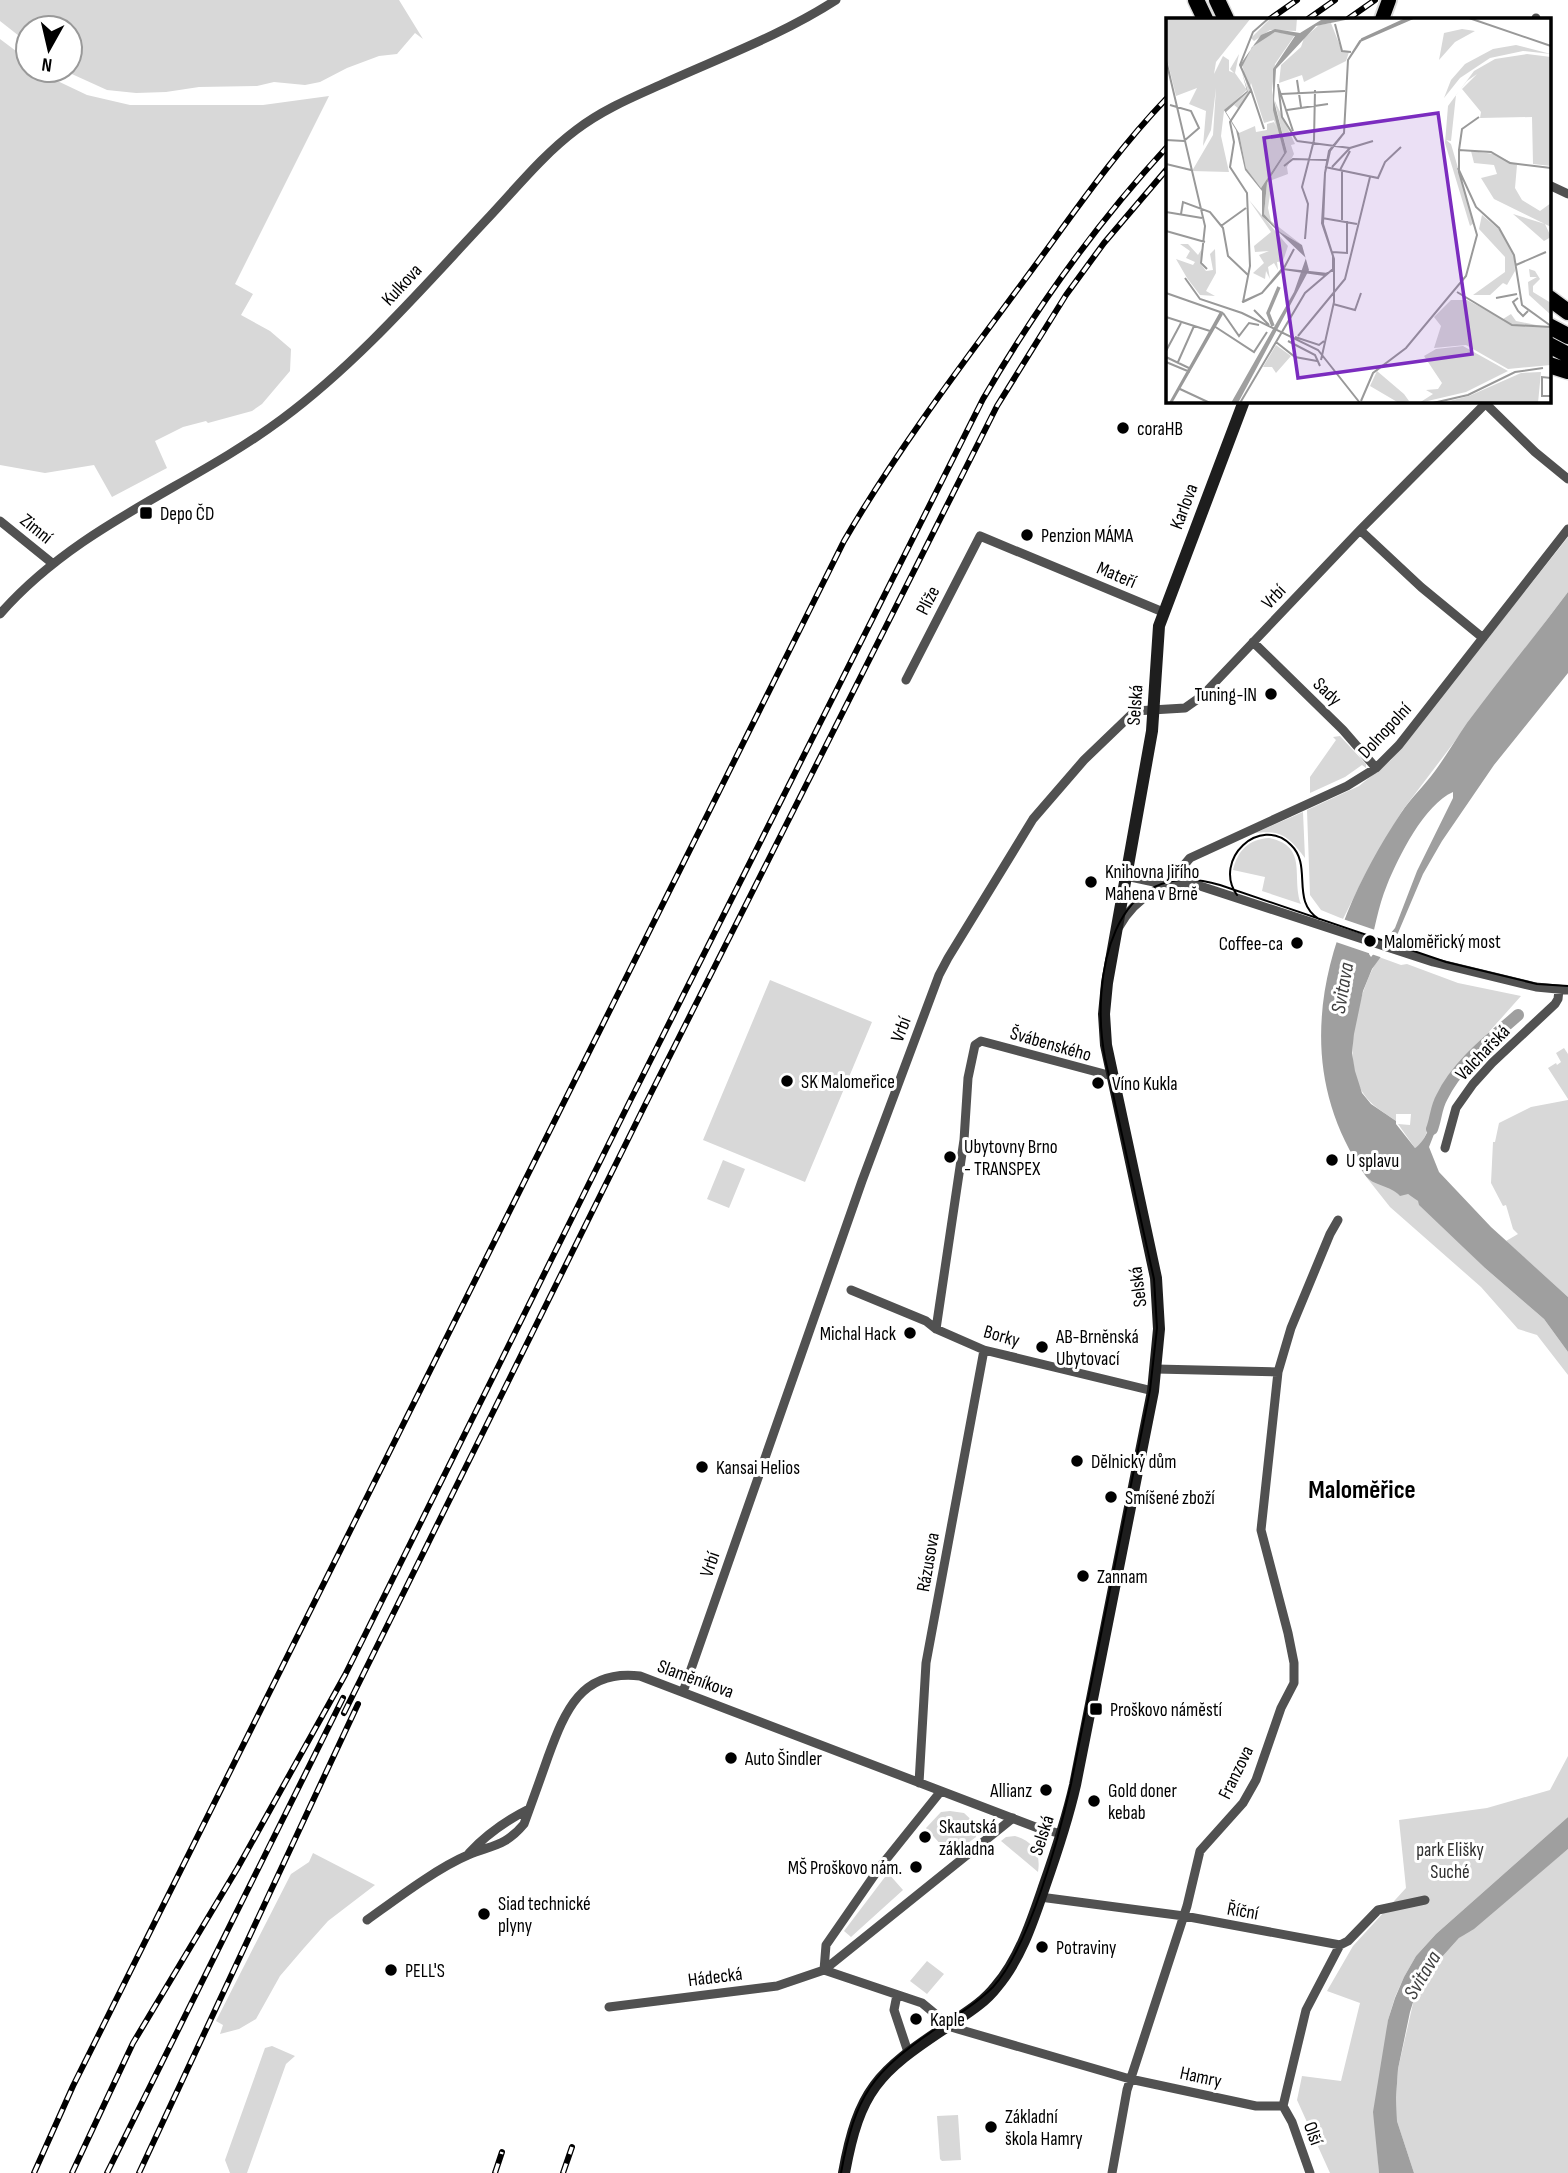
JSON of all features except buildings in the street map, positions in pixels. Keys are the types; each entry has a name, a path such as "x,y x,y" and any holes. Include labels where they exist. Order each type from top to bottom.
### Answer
{"highway":[{"path":"1196,0 1205,18"},
{"path":"1217,0 1226,18"},
{"path":"1550,299 1568,312"},
{"path":"1550,327 1568,336"},
{"path":"1550,346 1568,355"},
{"path":"1550,365 1568,371"}],"main road":[{"path":"1382,18 1389,0"},
{"name":"Karlova","path":"1159,626 1244,402"},
{"name":"Selská","path":"845,2173 852,2134 869,2093 894,2063 976,2007 994,1991 1017,1957 1062,1834 1093,1699 1153,1391 1159,1329 1156,1278 1112,1076 1104,1014 1111,957 1152,731 1159,626"}],"street":[{"name":"Kulkova","path":"0,614 52,562 96,532 219,461 302,404 367,346 543,159 576,130 613,106 806,19 836,0"},
{"path":"1550,185 1568,194"},
{"path":"1487,402 1535,452 1568,479"},
{"name":"Vrbí","path":"683,1692 875,1145 947,958 1039,810 1084,760 1135,711 1185,708 1202,696 1487,402"},
{"name":"Zimní","path":"0,521 52,562"},
{"name":"Dolnopolní","path":"1170,886 1190,858 1348,786 1377,768 1399,745 1568,529"},
{"path":"1360,530 1421,587 1483,638"},
{"name":"Mateří","path":"980,536 1163,612"},
{"name":"Plíže","path":"906,680 980,536"},
{"name":"Sady","path":"1253,642 1343,730 1377,768"},
{"name":"Dolnopolní","path":"1126,876 1170,886"},
{"name":"Dolnopolní","path":"1117,932 1135,905 1156,890 1189,884 1206,886 1405,954"},
{"name":"Valchařská","path":"1405,954 1536,987 1564,990 1555,1004 1492,1063 1464,1096 1456,1108 1445,1148"},
{"name":"Švábenského","path":"936,1329 964,1140 968,1078 975,1045 981,1041 1112,1076"},
{"name":"Franzova","path":"1112,2173 1130,2079 1184,1916 1200,1851 1243,1803 1256,1780 1281,1708 1294,1683 1294,1663 1288,1633 1261,1530 1278,1372 1290,1328 1338,1220"},
{"name":"Borky","path":"850,1290 926,1321 936,1329 984,1350 1153,1391"},
{"name":"Rázusova","path":"919,1783 926,1663 984,1350"},
{"path":"1156,1369 1278,1372"},
{"name":"Slaměníkova","path":"468,1854 501,1844 524,1824 561,1722 573,1701 597,1681 614,1676 640,1676 919,1783"},
{"path":"919,1783 1062,1834"},
{"path":"824,1970 826,1945 880,1867 941,1791"},
{"name":"Slaměníkova","path":"367,1920 468,1854 480,1842 529,1809"},
{"path":"824,1970 1013,1818"},
{"name":"Říční","path":"1040,1897 1184,1916 1340,1945"},
{"path":"1283,2105 1306,2010 1340,1945 1348,1941 1378,1910 1425,1900"},
{"path":"824,1970 922,2003 947,2026"},
{"name":"Hádecká","path":"609,2007 777,1986 824,1970"},
{"path":"897,1995 894,2011 908,2052"},
{"name":"Hamry","path":"947,2026 1130,2079 1256,2106 1283,2105"},
{"name":"Olší","path":"1283,2105 1310,2173"}],"green space":[{"path":"0,0 399,0 423,39 415,33 397,54 379,56 320,82 305,85 274,82 257,86 199,87 136,93 107,90 84,80 84,14 14,14 14,32 0,21"},
{"path":"0,39 14,50 14,84 64,84 87,95 130,105 263,105 329,96 235,284 253,294 241,315 270,331 291,349 290,371 262,404 252,411 183,427 155,441 167,468 112,497 94,465 45,473 0,465"},
{"path":"1568,537 1568,592 1402,811 1343,919 1321,910 1310,895 1307,810 1359,786 1391,760"},
{"path":"1340,736 1366,764 1366,768 1362,765 1345,777 1310,793 1310,777 1336,740 1333,737"},
{"path":"1303,812 1305,858 1279,834 1255,833"},
{"path":"1269,838 1281,842 1294,855 1301,904 1262,891 1265,877 1233,870 1245,847 1255,841"},
{"path":"1379,957 1401,965 1407,964 1458,983 1521,996 1457,1068 1437,1095 1432,1122 1420,1146 1415,1148 1398,1124 1410,1125 1411,1114 1396,1114 1396,1121 1366,1098 1356,1078 1353,1062 1355,1024 1365,987"},
{"name":"SK Malomeřice","path":"770,980 872,1022 805,1182 703,1140"},
{"path":"1564,1048 1568,1054 1568,1099 1548,1068 1561,1062 1556,1053"},
{"path":"1568,1100 1568,1297 1506,1241 1518,1234 1513,1229 1506,1205 1503,1206 1491,1183 1493,1142 1499,1123 1531,1107"},
{"path":"723,1160 745,1169 729,1208 707,1199"},
{"path":"1367,1178 1413,1196 1485,1268 1544,1319 1568,1352 1568,1375 1537,1335 1518,1329 1481,1287 1390,1207"},
{"name":"park Elišky Suché","path":"1568,1756 1568,1817 1436,1934 1416,1956 1404,1977 1388,2020 1377,2147 1379,2173 1330,2173 1297,2100 1302,2076 1341,2081 1360,2003 1327,1991 1353,1946 1406,1888 1399,1820 1487,1808 1550,1790"},
{"path":"941,1812 964,1813 978,1826 976,1837 951,1856 926,1828"},
{"path":"1015,1836 1027,1841 1035,1849 1038,1872 1001,1841"},
{"path":"1568,1849 1568,2173 1414,2173 1397,2121 1396,2098 1398,2069 1414,1999 1433,1967 1459,1938"},
{"path":"313,1853 375,1885 328,1921 304,1948 280,1976 256,2019 239,2029 220,2034 223,2025 216,2021 291,1874 309,1862"},
{"path":"888,1873 903,1890 851,1937 844,1931"},
{"path":"927,1961 944,1974 927,1994 910,1981"},
{"path":"272,2046 295,2056 286,2064 247,2173 230,2173 225,2160 265,2048"},
{"path":"958,2115 961,2160 942,2161 937,2116"}],"water":[{"name":"Svitava","path":"1568,592 1568,673 1494,765 1423,874 1398,933 1372,969 1363,991 1352,1053 1362,1093 1371,1104 1396,1121 1415,1148 1427,1133 1433,1114 1438,1115 1438,1124 1429,1147 1439,1172 1491,1227 1568,1297 1568,1352 1544,1319 1485,1268 1419,1205 1418,1201 1408,1194 1400,1196 1368,1179 1340,1130 1326,1084 1321,1037 1325,991 1336,945 1353,899 1375,855 1405,808 1435,771 1467,723","holes":["1453,792 1453,798 1417,871 1395,928 1371,957 1369,954 1379,910 1398,860 1432,808"]},
{"name":"Svitava","path":"1568,1817 1568,1849 1474,1929 1459,1938 1433,1967 1414,1999 1398,2069 1396,2098 1397,2121 1414,2173 1379,2173 1373,2112 1388,2020 1404,1977 1416,1956 1436,1934"}],"pier":[{"name":"Maloměřický most","path":"1340,918 1378,931 1374,949 1386,934 1399,938 1383,958 1333,941"}],"waterway":[{"path":"1432,1129 1440,1101 1457,1074 1518,1015"}],"tram line":[{"path":"1237,895 1231,882 1231,868 1235,856 1243,845 1254,838 1266,835 1279,837 1297,853 1301,863 1305,903 1310,912 1319,919"},
{"path":"841,2173 846,2146 860,2104 882,2073 915,2044 980,1998 993,1987 1006,1969 1019,1946 1041,1891 1071,1784 1150,1390 1157,1328 1154,1279 1105,1058 1101,1027 1101,993 1106,960 1116,930 1132,905 1154,887 1183,880 1220,885 1446,962 1537,984 1568,986"}],"railway":[{"path":"1271,18 1297,0"},
{"path":"1309,18 1335,0"},
{"path":"1349,18 1375,0"},
{"path":"34,2173 73,2086 844,541 885,474 953,377 1110,164 1166,99"},
{"path":"72,2173 133,2043 237,1869 345,1675 983,399 1068,268 1166,148"},
{"path":"344,1713 645,1105 997,406 1066,295 1104,243 1166,170"},
{"path":"107,2173 343,1698"},
{"path":"139,2173 358,1704"},
{"path":"563,2173 572,2147"},
{"path":"495,2173 502,2152"}],"place":[{"name":"coraHB","path":"1123,428"},
{"name":"Depo ČD","path":"146,513"},
{"name":"Penzion MÁMA","path":"1027,535"},
{"name":"Tuning-IN","path":"1271,694"},
{"name":"Knihovna Jiřího Mahena v Brně","path":"1091,882"},
{"name":"Maloměřický most","path":"1370,941"},
{"name":"Coffee-ca","path":"1297,943"},
{"name":"SK Malomeřice","path":"787,1081"},
{"name":"Víno Kukla","path":"1098,1083"},
{"name":"Ubytovny Brno - TRANSPEX","path":"950,1157"},
{"name":"U splavu","path":"1332,1160"},
{"name":"Michal Hack","path":"910,1333"},
{"name":"AB-Brněnská Ubytovací","path":"1042,1347"},
{"name":"Dělnický dům","path":"1077,1461"},
{"name":"Kansai Helios","path":"702,1467"},
{"name":"Smíšené zboží","path":"1111,1497"},
{"name":"Zannam","path":"1083,1576"},
{"name":"Proškovo náměstí","path":"1096,1709"},
{"name":"Auto Šindler","path":"731,1758"},
{"name":"Allianz","path":"1046,1790"},
{"name":"Gold doner kebab","path":"1094,1801"},
{"name":"Skautská základna","path":"925,1837"},
{"name":"MŠ Proškovo nám.","path":"916,1867"},
{"name":"Siad technické plyny","path":"484,1914"},
{"name":"Potraviny","path":"1042,1947"},
{"name":"PELL'S","path":"391,1970"},
{"name":"Kaple","path":"916,2019"},
{"name":"Základní škola Hamry","path":"991,2127"}],"district":[{"name":"Maloměřice","path":"1362,1489"}]}
